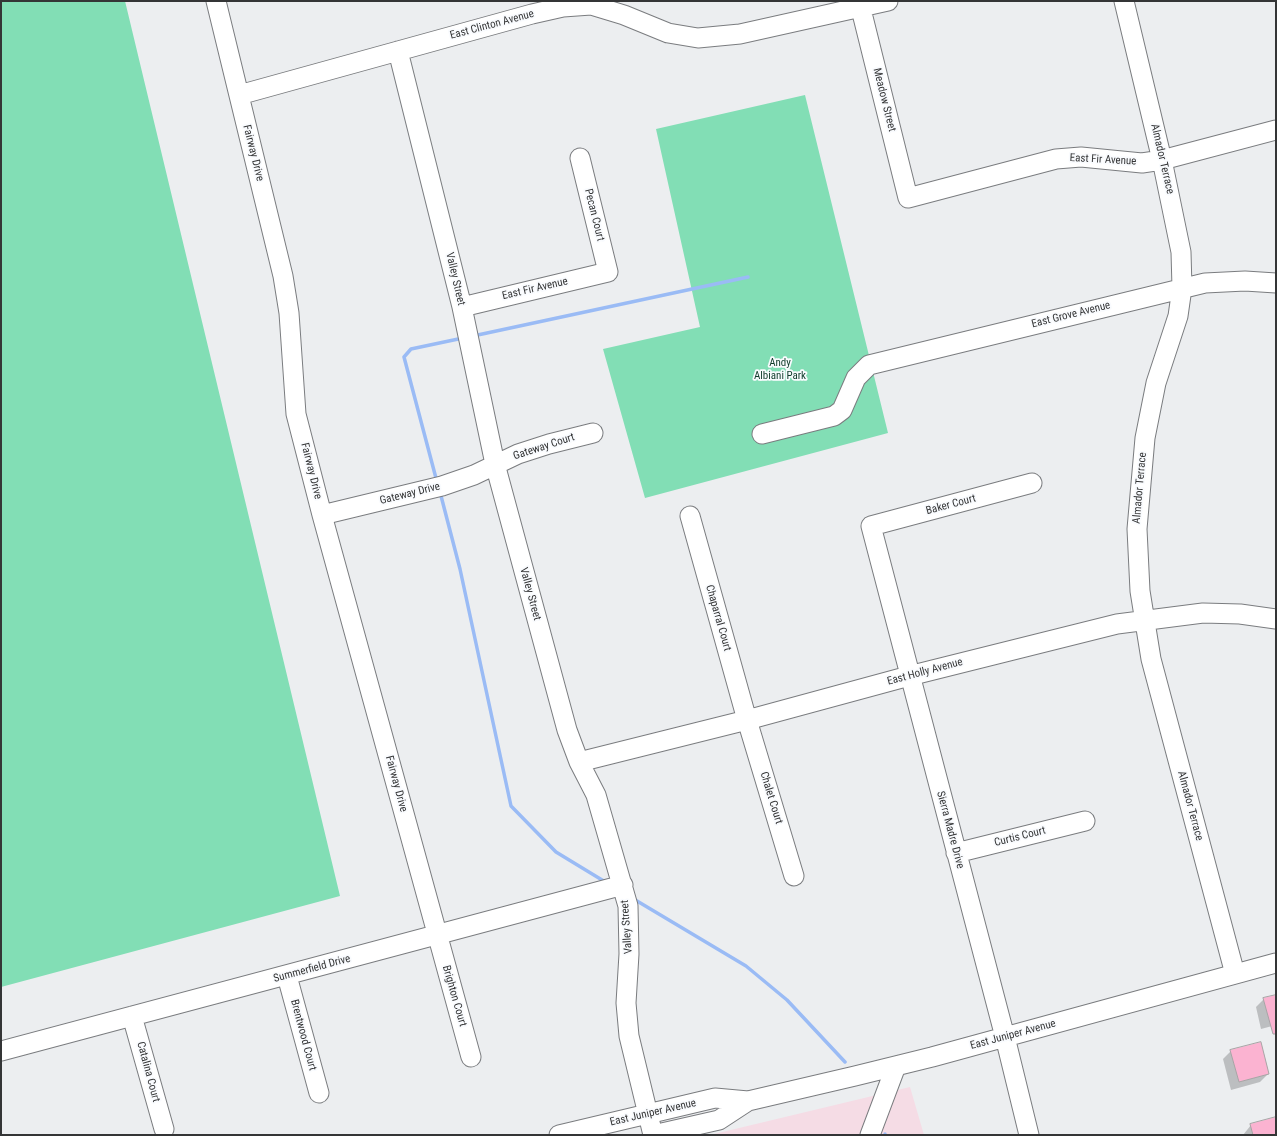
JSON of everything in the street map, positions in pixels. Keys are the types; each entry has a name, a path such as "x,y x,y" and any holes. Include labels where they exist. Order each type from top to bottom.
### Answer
{"street":[{"name":"Fairway Drive","path":"216,1 283,276 289,313 296,414 322,515 437,935"},
{"name":"East Clinton Avenue","path":"239,95 537,12 563,7 591,6 624,14 668,33 698,38 740,34 860,4 888,1"},
{"name":"Almador Terrace","path":"1124,1 1162,160 1181,252 1182,288 1178,316 1156,383 1145,438 1137,536 1140,591 1151,659 1235,974"},
{"name":"Meadow Street","path":"860,4 908,198"},
{"name":"Valley Street","path":"398,51 462,307 495,464 567,730 596,795 628,906 629,927 626,1003 629,1036 653,1135"},
{"name":"East Fir Avenue","path":"908,198 1056,159 1081,157 1142,162 1162,160 1276,130"},
{"name":"Pecan Court","path":"580,158 608,272"},
{"name":"East Fir Avenue","path":"462,307 608,272"},
{"name":"East Grove Avenue","path":"762,434 834,416 842,410 856,378 869,365 1205,283 1245,281 1276,283"},
{"name":"Gateway Court","path":"495,464 549,444 593,433"},
{"name":"Gateway Drive","path":"322,515 442,486 474,475 495,464"},
{"name":"Baker Court","path":"871,526 1032,483"},
{"name":"Chaparral Court","path":"690,516 747,720"},
{"name":"Sierra Madre Drive","path":"871,526 1005,1037 1029,1135"},
{"name":"East Holly Avenue","path":"580,762 1068,636 1144,620 1203,613 1240,614 1276,620"},
{"name":"Chalet Court","path":"747,720 794,876"},
{"name":"Curtis Court","path":"956,853 1085,821"},
{"name":"Summerfield Drive","path":"1,1051 287,976 623,885"},
{"name":"Brighton Court","path":"437,935 471,1057"},
{"name":"East Juniper Avenue","path":"559,1135 715,1098 748,1101 896,1066 1276,963"},
{"name":"Brentwood Court","path":"287,976 319,1093"},
{"name":"Catalina Court","path":"132,1016 164,1129"},
{"path":"870,1135 896,1066"},
{"name":"East Juniper Avenue","path":"653,1135 719,1120 748,1101"}],"shaded area":[{"path":"910,1087 924,1135 710,1135"}],"green space":[{"path":"1,1 125,1 340,896 1,987"},
{"name":"Andy Albiani Park","path":"805,95 888,433 645,498 603,349 700,327 656,129"}],"building":[{"path":"1276,995 1276,1034 1273,1034 1263,998"},
{"path":"1261,1042 1269,1074 1239,1082 1230,1050"},
{"path":"1276,1117 1276,1135 1253,1135 1250,1124"}],"waterway":[{"path":"473,336 748,277"},
{"path":"437,482 404,357 411,349 463,338"},
{"path":"440,492 460,569 511,806 556,852 607,883"},
{"path":"632,898 746,966 787,1000 845,1062"}]}
